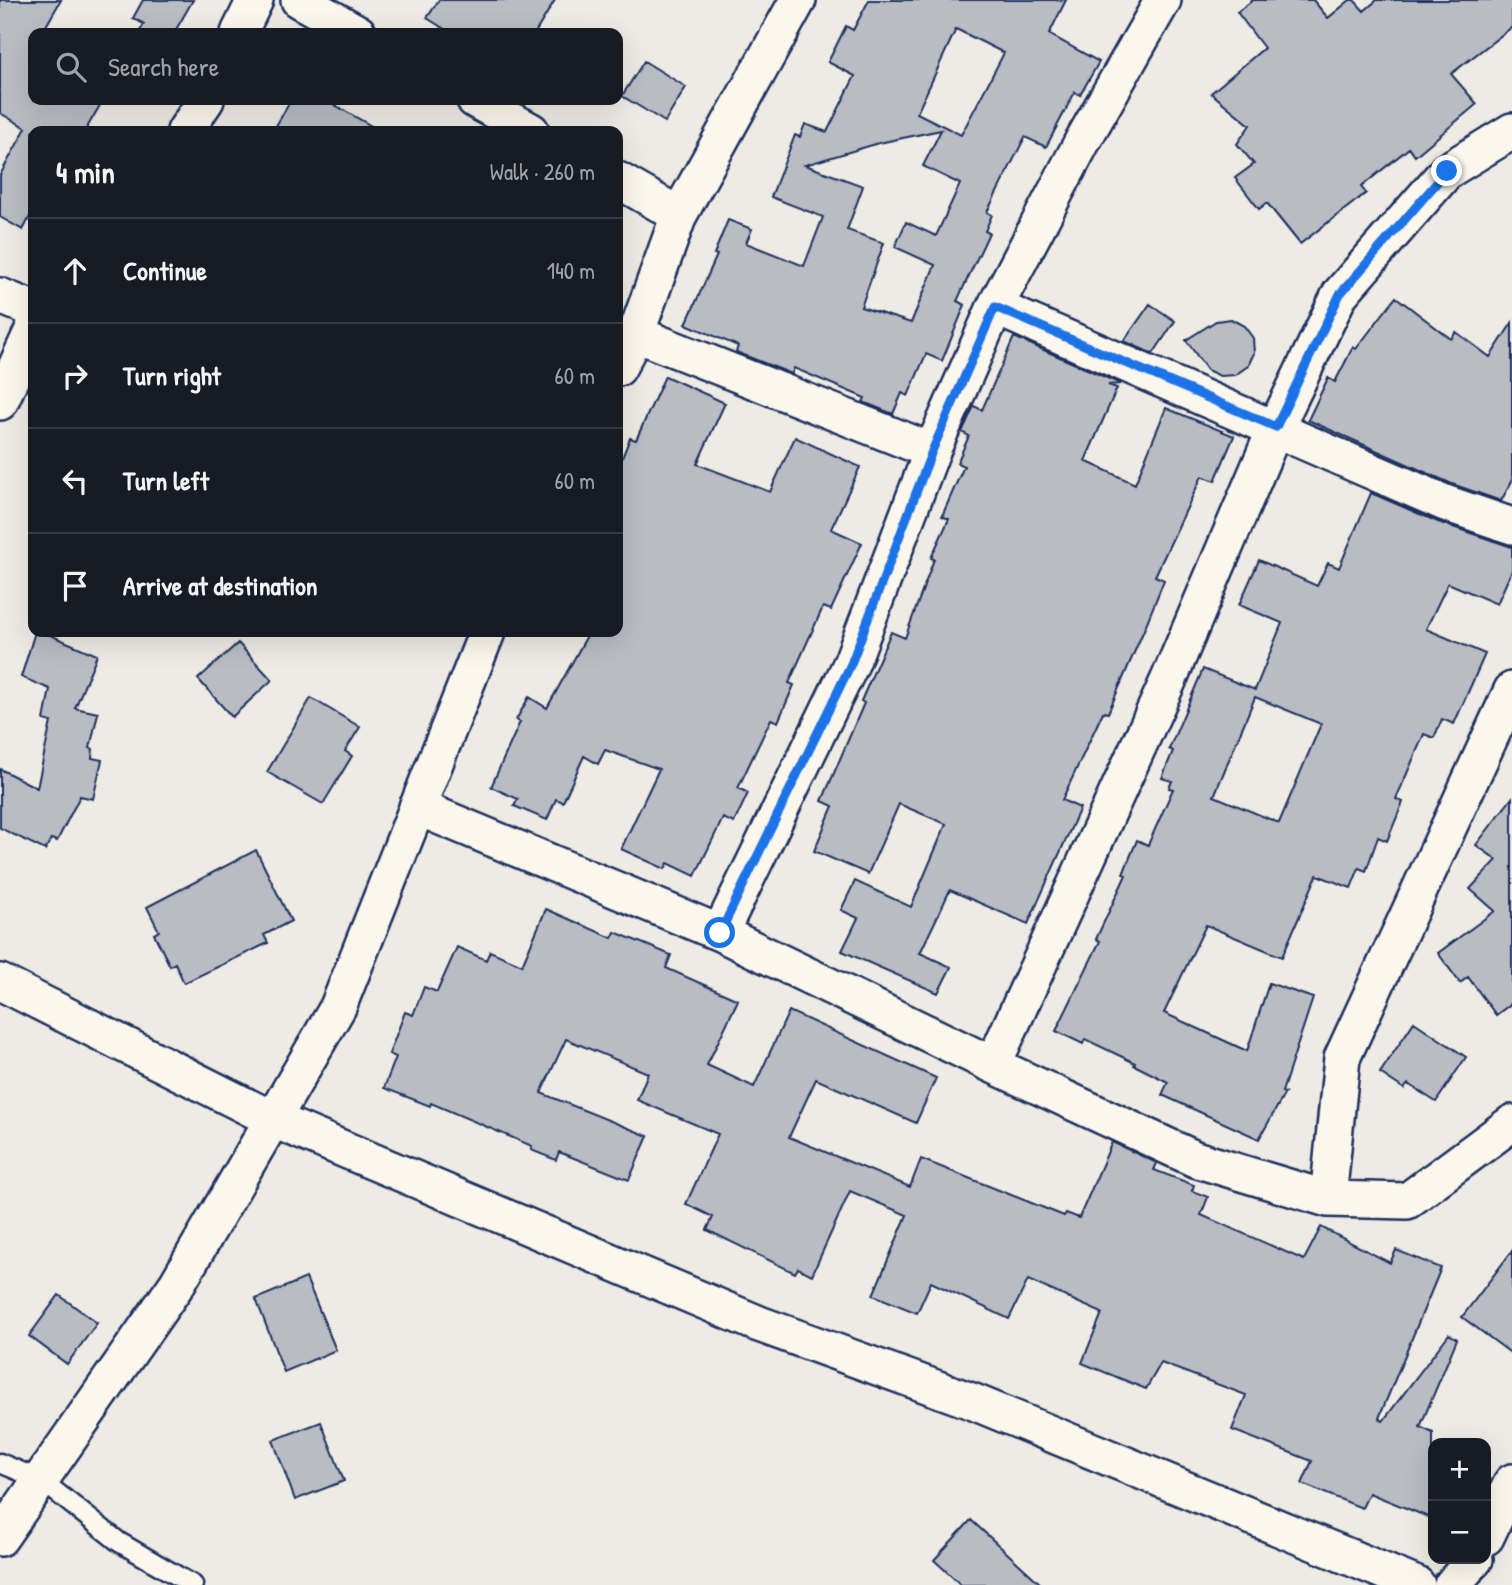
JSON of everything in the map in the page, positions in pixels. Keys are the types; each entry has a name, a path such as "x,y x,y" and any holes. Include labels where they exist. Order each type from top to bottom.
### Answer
{"street":[{"path":"241,28 255,0"},
{"path":"299,0 349,28"},
{"path":"623,359 636,334 679,215 798,0"},
{"path":"720,933 851,664 932,451 995,307 1082,142 1163,0"},
{"path":"188,126 203,105"},
{"path":"484,105 522,126"},
{"path":"993,1065 1169,679 1276,427 1340,294 1447,171 1512,131"},
{"path":"623,183 679,215"},
{"path":"0,296 28,307"},
{"path":"995,307 1276,427 1445,503 1512,526"},
{"path":"636,334 932,451"},
{"path":"0,402 28,341"},
{"path":"0,1538 177,1284 338,1007 485,637"},
{"path":"1328,1199 1342,1058 1439,842 1505,731 1512,690"},
{"path":"417,807 720,933 1195,1159 1328,1199 1407,1201 1512,1123"},
{"path":"0,982 272,1119 759,1324 974,1402 1417,1585"},
{"path":"1491,1526 1512,1482"},
{"path":"1452,1585 1471,1564"}],"lane":[{"path":"0,1462 41,1480 119,1542 192,1585"}],"building":[{"path":"0,0 61,0 45,28 28,28 28,105 100,105 88,126 28,126 28,220 23,230 0,217 0,175 26,128 0,113"},
{"path":"143,0 193,0 177,28 142,28 144,24 133,18"},
{"path":"439,0 555,0 538,28 443,28 427,18"},
{"path":"869,0 1066,0 1049,34 1099,62 1080,95 1075,92 1046,147 1025,137 987,212 992,215 985,231 989,233 957,301 965,305 942,361 926,354 908,396 902,393 893,414 863,402 865,398 794,368 792,374 736,352 738,346 686,324 717,255 714,254 728,220 752,229 746,243 804,266 823,217 771,197 795,135 800,137 805,124 827,132 855,76 828,62 846,26 853,30","holes":["956,29 1004,53 961,135 917,113","941,130 923,166 960,184 936,236 906,222 895,247 935,265 911,323 861,307 884,243 847,230 863,186 805,165 879,143"]},
{"path":"1253,0 1313,0 1328,18 1350,0 1354,0 1364,11 1377,0 1512,0 1512,27 1451,74 1477,104 1415,156 1409,148 1361,187 1366,193 1300,244 1267,203 1259,209 1235,178 1254,164 1237,144 1250,125 1211,93 1264,48 1237,12"},
{"path":"644,61 686,87 665,122 623,94"},
{"path":"288,105 335,105 371,126 276,126"},
{"path":"1396,297 1451,339 1456,332 1490,357 1512,323 1512,481 1501,501 1452,484 1308,420 1328,378 1335,382 1353,347 1356,349"},
{"path":"1150,304 1175,321 1153,354 1124,341"},
{"path":"1231,319 1244,326 1253,338 1254,353 1248,366 1235,375 1220,376 1207,370 1186,340 1216,321"},
{"path":"1014,337 1121,384 1108,385 1117,388 1085,461 1135,484 1166,408 1234,436 1215,481 1202,476 1155,576 1164,580 1143,632 1108,713 1103,712 1062,800 1080,808 1028,924 950,890 920,953 951,967 938,993 842,951 858,918 841,910 855,881 911,907 946,824 899,804 868,874 814,851 833,806 822,801 864,703 861,701 891,632 905,638 934,559 931,558 949,519 942,516 964,466 957,463 969,436 962,432 974,406 982,410"},
{"path":"665,376 725,403 697,464 770,492 795,437 860,467 831,529 862,543 831,610 823,607 789,683 794,685 778,722 771,719 738,788 748,793 734,823 723,818 695,876 668,863 665,869 621,849 659,769 605,750 598,764 584,756 563,802 556,799 547,820 514,806 518,799 491,787 520,722 516,720 529,697 547,708 586,637 623,637 623,456 630,438 636,440"},
{"path":"1371,493 1438,522 1512,547 1512,570 1497,604 1448,583 1426,629 1485,654 1454,724 1442,719 1434,738 1424,734 1396,799 1403,802 1387,841 1378,837 1366,871 1359,868 1351,888 1317,875 1282,957 1206,925 1164,1013 1247,1051 1269,983 1313,998 1282,1092 1285,1093 1259,1139 1162,1095 1168,1082 1134,1065 1135,1063 1085,1039 1083,1044 1056,1031 1100,941 1096,939 1126,875 1123,874 1137,840 1148,845 1173,789 1169,788 1172,781 1162,778 1173,751 1169,749 1203,669 1255,690 1282,623 1239,605 1259,560 1317,586 1328,563 1339,568","holes":["1255,697 1321,724 1279,823 1214,796"]},
{"path":"33,637 55,637 97,655 75,708 98,713 90,748 93,749 92,758 102,760 93,799 80,796 57,841 51,839 45,850 0,828 0,769 37,788 51,722 44,720 50,689 21,677"},
{"path":"238,643 272,680 232,717 198,679"},
{"path":"311,698 360,727 345,751 352,756 323,804 267,772"},
{"path":"1512,798 1512,1003 1496,1015 1468,977 1460,983 1438,953 1495,911 1470,889 1497,860 1476,845"},
{"path":"256,850 291,921 264,935 268,943 184,983 175,963 170,966 154,934 159,931 147,907"},
{"path":"546,909 612,938 615,932 671,955 666,968 738,1000 707,1065 754,1087 789,1011 936,1078 916,1123 816,1079 789,1137 910,1187 921,1159 1064,1216 1066,1213 1079,1218 1112,1142 1157,1163 1154,1170 1194,1185 1192,1191 1208,1197 1201,1215 1304,1260 1321,1227 1390,1263 1396,1250 1441,1268 1379,1418 1383,1421 1449,1334 1457,1339 1420,1427 1433,1433 1433,1438 1428,1438 1428,1517 1369,1493 1362,1508 1302,1484 1312,1461 1232,1430 1246,1395 1161,1363 1146,1389 1082,1363 1102,1313 1028,1280 1009,1319 931,1282 917,1313 873,1295 907,1215 850,1191 812,1275 798,1268 795,1273 707,1230 713,1217 686,1204 718,1134 637,1100 648,1073 566,1039 541,1093 648,1136 629,1180 559,1152 556,1160 531,1150 532,1146 431,1103 430,1106 384,1088 396,1057 389,1054 405,1012 413,1015 424,987 437,992 457,947 486,960 490,951 522,965"},
{"path":"1414,1022 1466,1057 1436,1102 1408,1084 1404,1089 1380,1073"},
{"path":"1512,1251 1512,1354 1462,1317"},
{"path":"306,1278 336,1350 284,1372 256,1299"},
{"path":"59,1295 97,1323 67,1364 29,1336"},
{"path":"321,1422 344,1481 295,1500 273,1440"},
{"path":"971,1520 1042,1585 961,1585 934,1560"}],"route":[{"path":"720,933 851,664 932,451 995,307 1276,427 1340,294 1447,171"}]}
